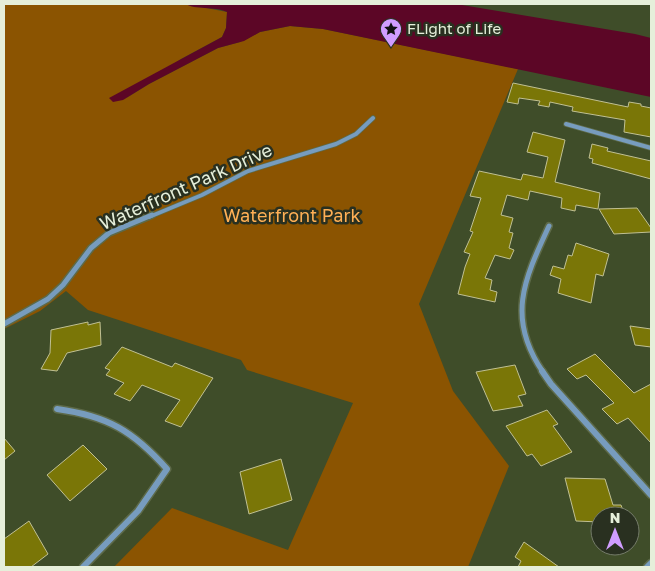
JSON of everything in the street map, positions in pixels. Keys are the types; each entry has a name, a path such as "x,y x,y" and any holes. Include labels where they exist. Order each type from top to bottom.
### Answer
{"street":[{"name":"Waterfront Park Drive","path":"4,324 48,299 63,285 91,248 109,233 202,195 248,171 336,144 356,134 373,118"},
{"path":"566,124 651,148"},
{"path":"549,226 526,276 522,293 521,321 528,345 551,384 651,495"},
{"path":"57,409 84,412 113,422 144,442 167,469 138,510 83,567"},
{"path":"647,567 651,564"}],"green space":[{"name":"Waterfront Park","path":"4,4 186,4 227,12 226,28 222,37 181,59 123,100 149,84 218,48 240,42 260,32 290,26 323,29 518,69 419,304 453,391 509,466 468,567 114,567 172,508 288,550 353,403 247,370 241,360 88,310 66,291 40,311 4,329"}],"shaded area":[{"path":"186,4 456,4 635,34 651,38 651,97 323,29 290,26 260,32 244,41 218,48 149,84 123,100 113,102 109,98 222,37 226,28 227,12"}],"building":[{"path":"513,83 628,107 629,102 641,104 641,106 651,108 651,137 624,132 625,120 572,111 573,107 550,102 549,107 538,105 540,101 519,98 518,104 507,102"},
{"path":"533,132 565,140 555,182 600,193 598,209 576,205 575,211 561,208 562,198 530,191 528,200 507,195 501,215 513,218 509,232 513,233 509,248 514,250 510,259 495,255 485,278 492,280 490,290 497,292 495,302 458,294 470,254 464,252 473,232 470,231 481,198 470,196 479,171 521,180 523,174 543,178 548,157 527,152"},
{"path":"592,144 608,148 607,151 651,161 651,179 592,163 593,159 589,158"},
{"path":"637,208 651,228 651,232 614,234 599,209"},
{"path":"576,243 609,254 603,276 596,274 591,303 558,293 561,279 550,275 553,266 564,269 568,255 572,256"},
{"path":"88,322 88,325 100,322 101,345 67,353 57,371 41,369 50,353 51,330"},
{"path":"630,326 651,329 651,347 635,345"},
{"path":"122,347 172,367 175,363 213,378 181,427 165,421 180,400 142,385 130,401 114,394 124,383 106,375 110,370 105,368"},
{"path":"595,354 634,393 651,384 651,443 628,418 617,424 602,409 614,403 586,375 577,379 567,369"},
{"path":"515,365 526,394 518,396 523,406 493,411 476,372"},
{"path":"547,410 558,424 553,426 572,452 541,466 532,454 527,456 506,426"},
{"path":"4,438 15,451 4,460"},
{"path":"83,445 107,469 70,501 47,475"},
{"path":"281,459 292,500 249,514 240,472"},
{"path":"565,478 605,479 613,505 621,506 590,506 590,522 576,521"},
{"path":"29,521 48,554 31,567 4,567 4,539"},
{"path":"524,542 559,567 518,567 521,561 515,557"}],"place":[{"name":"FLight of Life","path":"391,48"}]}
